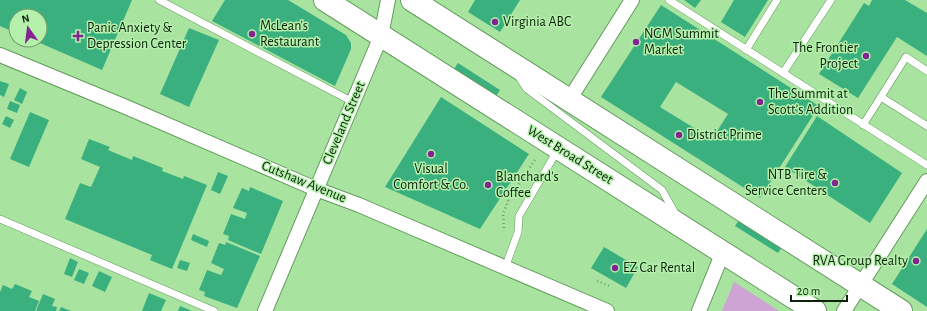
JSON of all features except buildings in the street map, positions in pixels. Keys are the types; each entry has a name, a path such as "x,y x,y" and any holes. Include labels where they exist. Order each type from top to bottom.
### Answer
{"main road":[{"name":"West Broad Street","path":"325,0 815,311"},
{"path":"412,0 901,311"}],"street":[{"name":"Cleveland Street","path":"265,311 381,36 388,0"},
{"path":"569,100 632,0"},
{"name":"Cutshaw Avenue","path":"0,55 141,113 607,311"},
{"path":"844,311 927,181"},
{"path":"699,311 723,252"}],"lane":[{"path":"158,0 353,102"},
{"path":"669,0 927,165"},
{"path":"746,50 777,0"},
{"path":"783,73 832,0"},
{"path":"863,125 906,57 927,71"},
{"path":"508,60 527,89 662,190 683,227"},
{"path":"881,97 927,126"},
{"path":"505,268 518,232 519,216 558,148"},
{"path":"0,219 214,311"}],"path":[{"path":"597,281 610,286"}],"shaded area":[{"path":"734,282 779,311 722,311"}],"place":[{"name":"Virginia ABC","path":"495,22"},
{"name":"McLean's Restaurant","path":"252,34"},
{"name":"Panic Anxiety & Depression Center","path":"78,36"},
{"name":"NGM Summit Market","path":"636,42"},
{"name":"The Frontier Project","path":"866,56"},
{"name":"The Summit at Scott’s Addition","path":"760,102"},
{"name":"District Prime","path":"679,135"},
{"name":"Visual Comfort & Co.","path":"431,154"},
{"name":"NTB Tire & Service Centers","path":"835,183"},
{"name":"Blanchard's Coffee","path":"488,185"},
{"name":"RVA Group Realty","path":"916,261"},
{"name":"EZ Car Rental","path":"615,268"}]}
